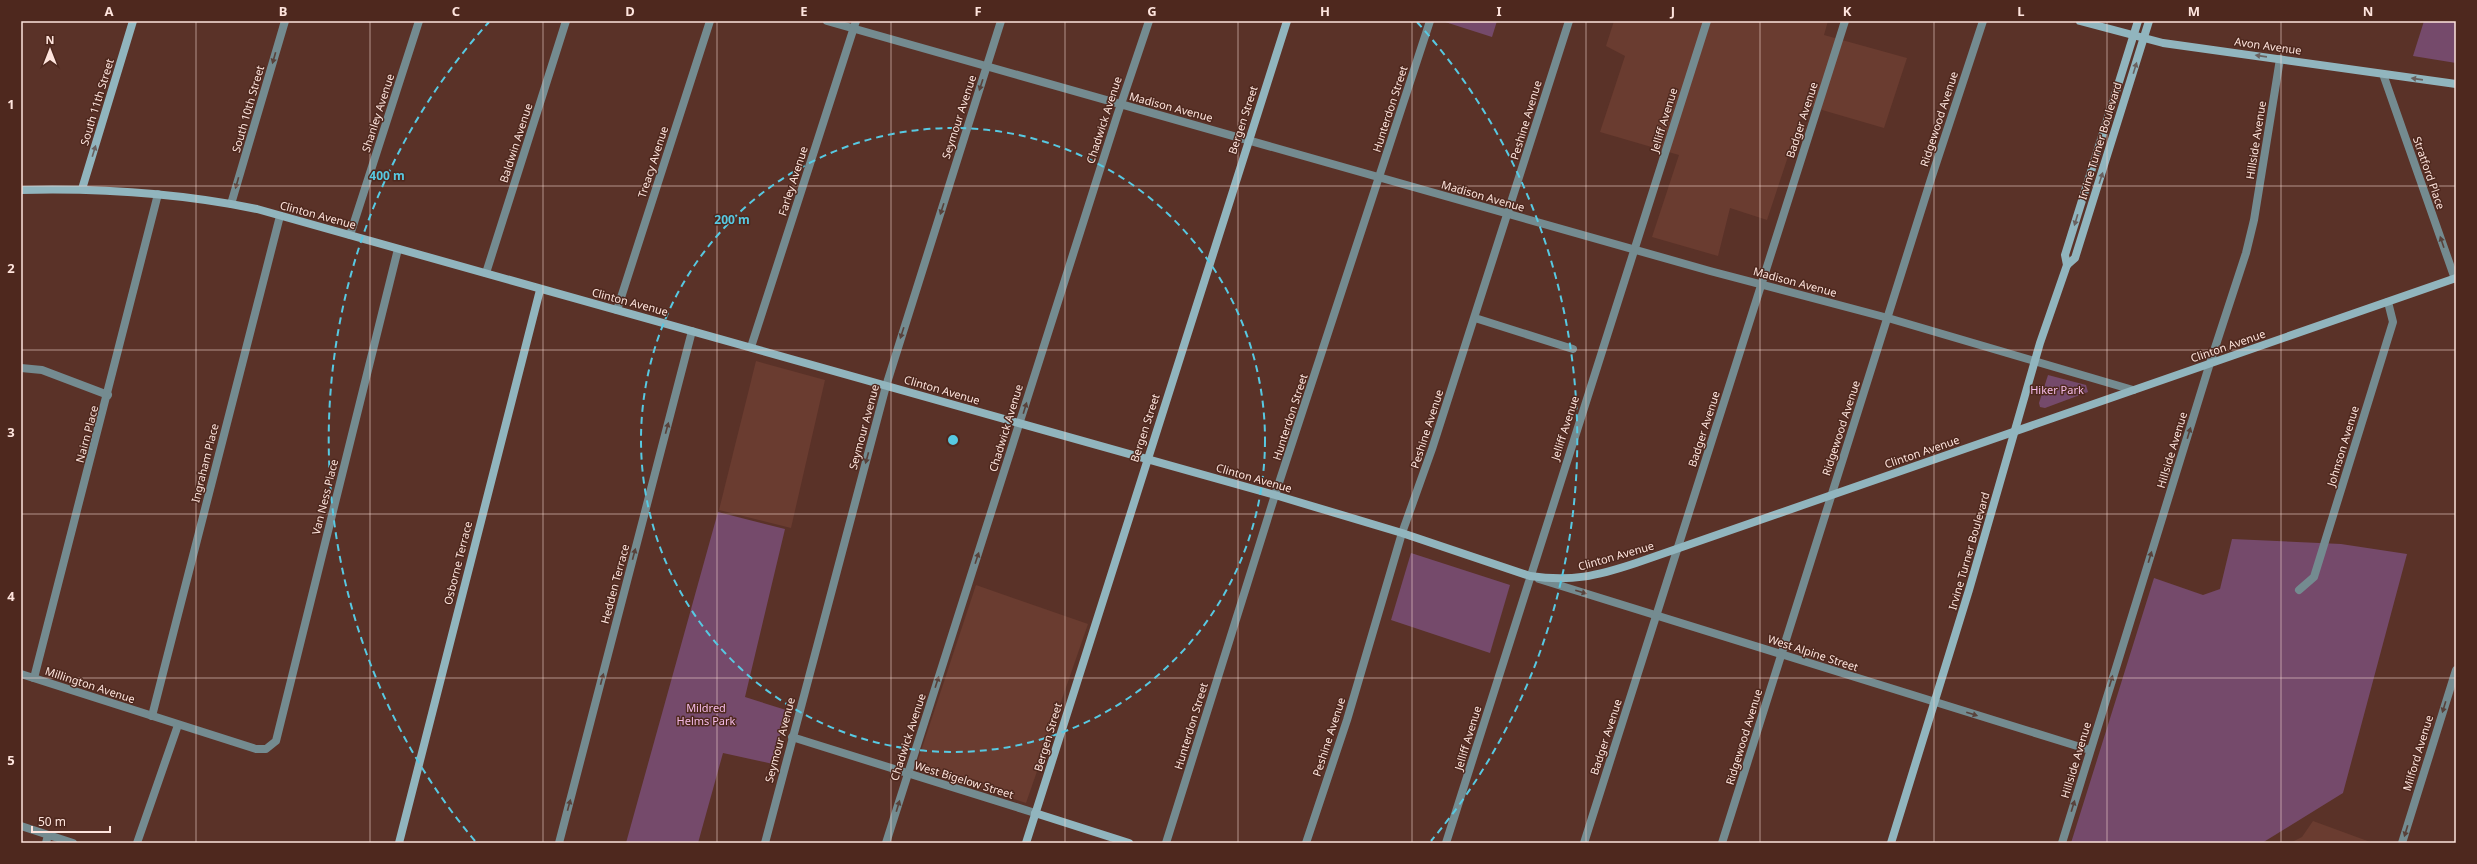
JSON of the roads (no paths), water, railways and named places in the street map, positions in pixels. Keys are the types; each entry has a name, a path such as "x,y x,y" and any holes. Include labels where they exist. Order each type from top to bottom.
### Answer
{"main road":[{"name":"South 11th Street","path":"82,189 133,21"},
{"name":"Bergen Street","path":"1026,843 1287,21"},
{"name":"Avon Avenue","path":"2080,21 2144,38 2456,84"},
{"name":"Irvine Turner Boulevard","path":"1891,843 2036,360 2067,265 2065,255 2138,21"},
{"name":"Irvine Turner Boulevard","path":"2067,265 2075,258 2149,21"},
{"name":"Clinton Avenue","path":"21,190 82,189 158,194 231,204 280,216 486,272 540,290 752,347 1275,495 1402,533 1530,576 1550,579 1582,578 1676,550 2455,279"},
{"name":"Osborne Terrace","path":"399,843 540,290"},
{"name":"West Bigelow Street","path":"1035,814 1129,843"}],"street":[{"name":"South 10th Street","path":"231,204 285,21"},
{"name":"Shanley Avenue","path":"350,235 419,21"},
{"name":"Baldwin Avenue","path":"486,272 566,21"},
{"name":"Treacy Avenue","path":"618,310 710,21"},
{"name":"Madison Avenue","path":"827,21 855,25 986,67 1635,250 1888,318 2036,360 2133,390"},
{"name":"Seymour Avenue","path":"765,843 886,386 1001,21"},
{"name":"Chadwick Avenue","path":"886,843 1120,105 1149,21"},
{"name":"Hunterdon Street","path":"1166,843 1275,495 1430,21"},
{"name":"Peshine Avenue","path":"1306,843 1347,720 1402,533 1475,318 1569,21"},
{"name":"Jelliff Avenue","path":"1446,843 1707,21"},
{"name":"Badger Avenue","path":"1584,843 1845,21"},
{"name":"Ridgewood Avenue","path":"1722,843 1888,318 1930,179 1983,21"},
{"name":"Farley Avenue","path":"752,347 855,25"},
{"name":"Hillside Avenue","path":"2062,843 2251,236 2280,59"},
{"name":"Stratford Place","path":"2383,74 2455,279"},
{"name":"Nairn Place","path":"34,678 108,395 158,194"},
{"name":"Ingraham Place","path":"152,716 280,216"},
{"name":"Van Ness Place","path":"178,725 256,748 269,747 276,741 398,249"},
{"name":"Johnson Avenue","path":"2299,590 2314,577 2319,562 2393,322 2388,302"},
{"path":"1475,318 1573,349"},
{"name":"Hedden Terrace","path":"559,843 692,331"},
{"path":"21,368 42,370 108,395"},
{"name":"West Alpine Street","path":"1530,576 1934,703 2090,750"},
{"name":"Milford Avenue","path":"2402,843 2456,670"},
{"name":"Millington Avenue","path":"21,674 178,725"},
{"path":"137,843 178,725"},
{"name":"West Bigelow Street","path":"792,737 1035,814"},
{"path":"21,826 47,839 73,843"}],"park label":[{"name":"Hiker Park","path":"2057,390"},
{"name":"Mildred Helms Park","path":"706,714"}]}
